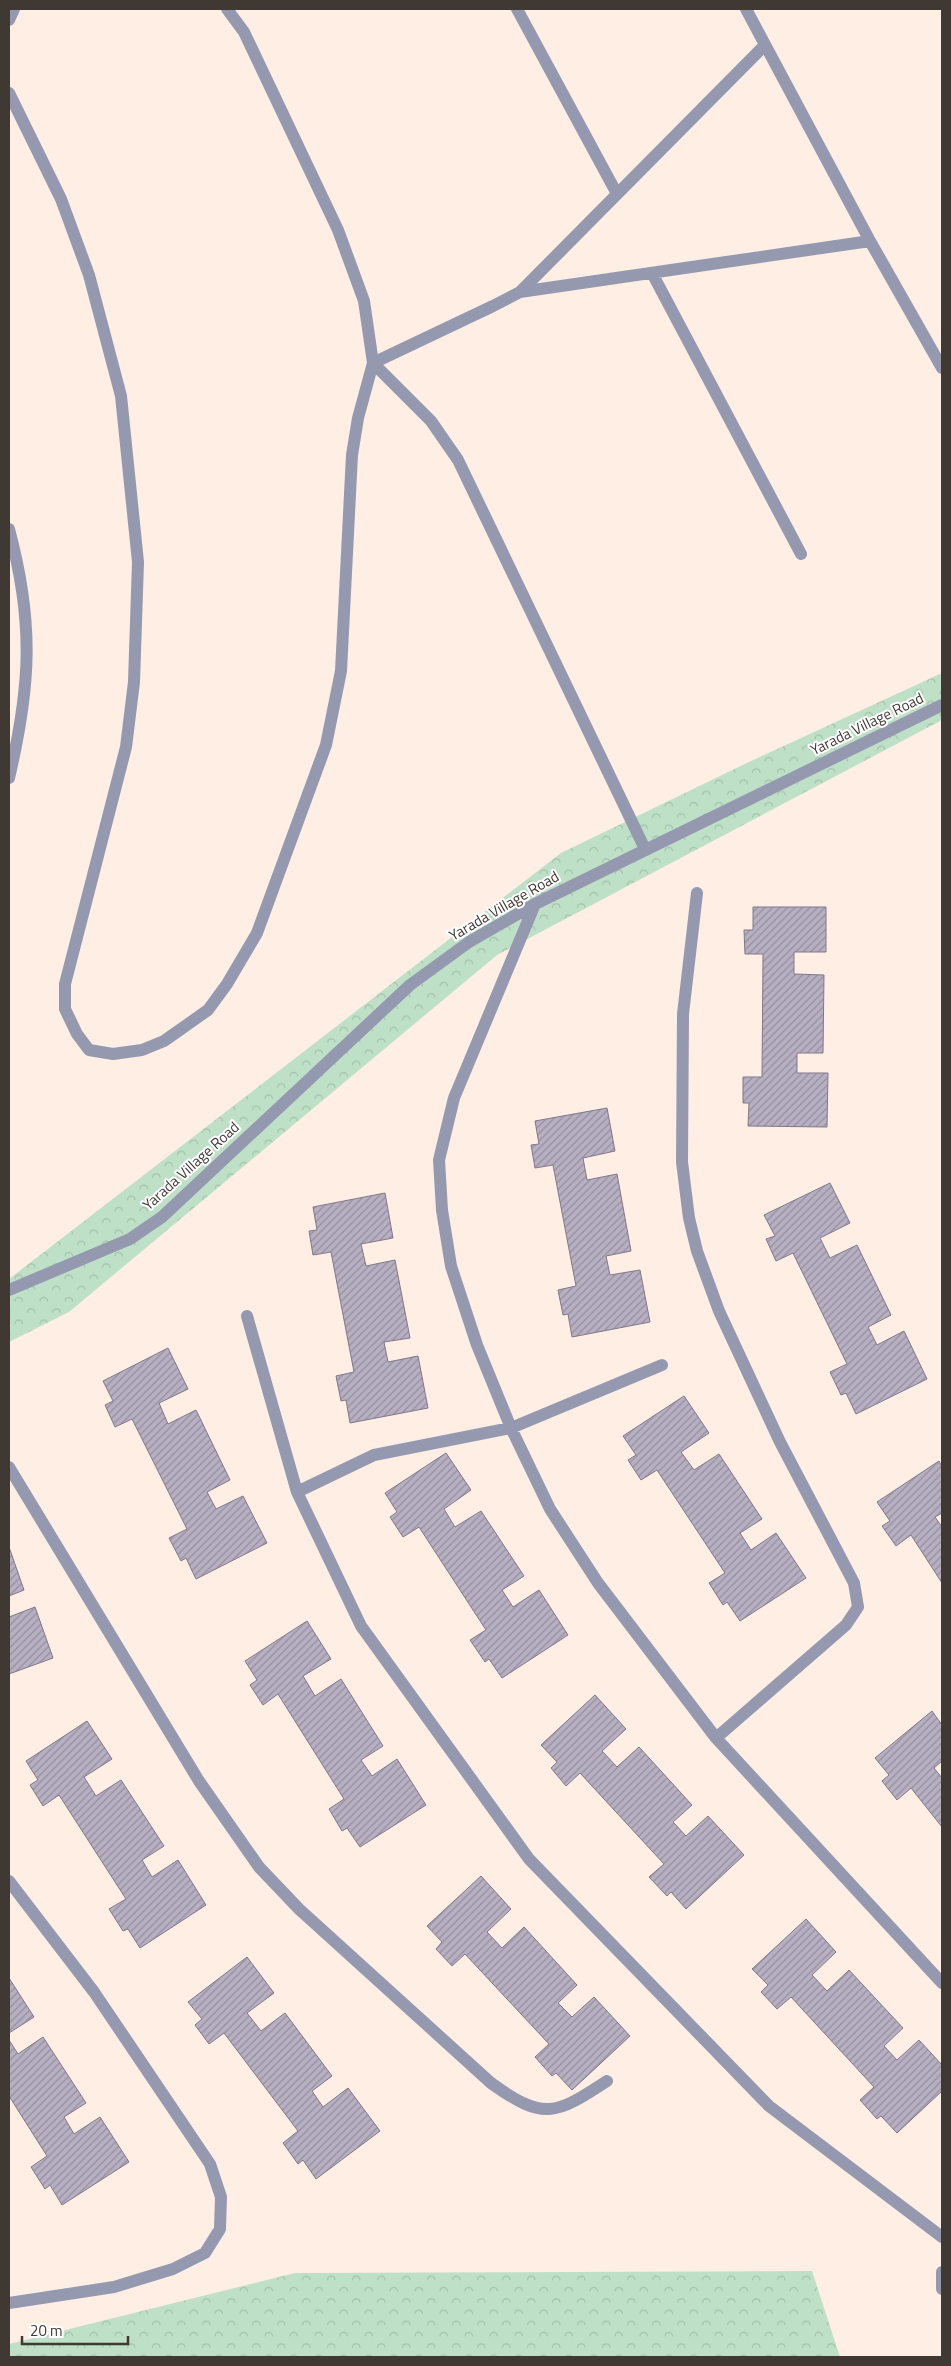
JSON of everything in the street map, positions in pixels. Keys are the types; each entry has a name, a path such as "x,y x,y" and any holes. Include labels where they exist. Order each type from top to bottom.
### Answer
{"street":[{"path":"9,20 14,9"},
{"path":"9,93 61,199 89,275 121,396 138,562 134,682 126,747 65,984 65,1009 77,1034 89,1050 113,1054 142,1050 164,1041 208,1010 227,984 257,933 326,745 337,700 341,671 352,455 358,418 373,363 364,302 338,230 244,32 227,9"},
{"path":"517,9 616,192"},
{"path":"746,9 870,241 942,368"},
{"path":"373,363 520,292 616,192 765,45"},
{"path":"520,292 870,241"},
{"path":"652,272 800,554"},
{"path":"373,363 431,421 458,460 645,849"},
{"path":"9,529 20,570 26,604 28,644 22,721 9,778"},
{"name":"Yarada Village Road","path":"9,1290 130,1239 162,1217 410,985 469,942 535,904 942,705"},
{"path":"697,893 683,1014 682,1162 689,1218 697,1251 719,1311 780,1442 854,1583 858,1607 846,1625 716,1738"},
{"path":"535,904 454,1098 439,1160 442,1210 451,1266 478,1345 511,1428 550,1509 598,1583 716,1738 942,1983"},
{"path":"247,1316 298,1492 361,1626 529,1859 769,2106 942,2237"},
{"path":"298,1492 374,1455 511,1428 662,1365"},
{"path":"9,1467 199,1781 239,1840 277,1887 491,2083 516,2101 538,2108 558,2109 574,2103 607,2081"},
{"path":"9,1881 94,1992 210,2164 221,2197 220,2229 205,2253 173,2269 114,2287 9,2303"},
{"path":"942,2272 942,2288"}],"green space":[{"path":"942,673 942,720 497,955 69,1312 9,1342 9,1279 561,853 751,761"},
{"path":"812,2271 840,2357 9,2357 9,2344 295,2273"}],"building":[{"path":"753,907 826,907 826,952 794,952 794,974 824,975 823,1053 797,1053 797,1073 828,1073 827,1127 748,1126 749,1103 743,1103 743,1077 762,1077 763,954 745,954 744,930 753,930"},
{"path":"607,1108 615,1151 583,1158 587,1180 617,1174 631,1251 606,1256 610,1275 640,1270 650,1322 572,1337 568,1314 563,1315 558,1290 576,1286 553,1165 535,1168 531,1145 539,1144 535,1121"},
{"path":"830,1183 850,1223 820,1238 830,1258 857,1245 891,1315 868,1327 877,1345 904,1331 927,1379 856,1414 846,1393 841,1395 830,1372 847,1364 793,1253 776,1261 766,1239 775,1236 764,1215"},
{"path":"385,1193 393,1238 361,1244 366,1266 395,1260 410,1338 384,1342 388,1362 418,1356 428,1408 350,1423 346,1400 341,1401 336,1376 354,1372 331,1252 313,1255 309,1231 317,1230 313,1207"},
{"path":"168,1348 188,1389 159,1403 168,1424 196,1410 230,1480 207,1492 216,1509 243,1496 267,1543 196,1579 186,1558 181,1561 169,1538 187,1529 132,1419 115,1427 105,1405 113,1401 103,1381"},
{"path":"684,1396 709,1433 681,1452 694,1470 719,1454 762,1519 740,1533 751,1550 776,1533 806,1578 740,1621 727,1602 723,1605 709,1583 725,1573 657,1470 641,1480 628,1460 636,1455 623,1436"},
{"path":"446,1453 471,1490 444,1509 455,1527 481,1511 524,1576 502,1590 513,1607 539,1590 568,1635 502,1678 489,1659 485,1662 470,1640 486,1630 419,1527 403,1537 390,1517 397,1512 385,1493"},
{"path":"939,1461 942,1467 942,1513 935,1517 942,1527 942,1583 911,1535 896,1546 882,1526 890,1521 877,1502"},
{"path":"9,1547 24,1590 9,1596"},
{"path":"35,1607 53,1658 9,1674 9,1617"},
{"path":"307,1621 331,1659 303,1676 315,1696 341,1679 383,1746 361,1760 372,1776 397,1759 426,1805 360,1847 347,1828 342,1831 329,1809 344,1799 278,1694 263,1705 250,1685 257,1680 245,1661"},
{"path":"595,1695 626,1729 602,1751 617,1767 639,1747 692,1805 673,1822 686,1836 708,1816 744,1855 686,1909 671,1892 667,1896 649,1877 664,1864 580,1773 566,1786 551,1768 557,1762 541,1745"},
{"path":"932,1711 942,1725 942,1761 934,1768 942,1778 942,1827 911,1788 897,1800 882,1781 889,1775 875,1758"},
{"path":"87,1721 112,1759 84,1777 96,1796 121,1780 164,1846 142,1860 152,1877 178,1860 206,1905 140,1948 128,1929 123,1931 109,1909 126,1899 59,1795 43,1806 30,1785 38,1780 26,1761"},
{"path":"481,1876 511,1909 487,1932 502,1948 524,1927 577,1985 558,2003 572,2017 594,1997 630,2036 572,2090 556,2073 552,2076 535,2057 549,2044 465,1954 452,1966 436,1949 442,1942 427,1926"},
{"path":"806,1919 836,1952 812,1975 827,1991 849,1970 903,2028 884,2046 897,2060 919,2040 942,2065 942,2091 897,2133 881,2116 877,2119 860,2100 874,2087 791,1997 777,2009 761,1992 768,1985 752,1969"},
{"path":"247,1957 274,1993 247,2013 261,2031 285,2013 332,2076 312,2091 323,2107 348,2088 380,2131 316,2179 303,2160 298,2164 283,2143 298,2131 224,2033 209,2044 195,2025 202,2019 188,2002"},
{"path":"9,1978 34,2017 9,2033"},
{"path":"43,2037 86,2103 64,2117 74,2134 100,2117 129,2162 62,2205 50,2185 45,2189 31,2167 47,2156 9,2096 9,2040 18,2054"}]}
